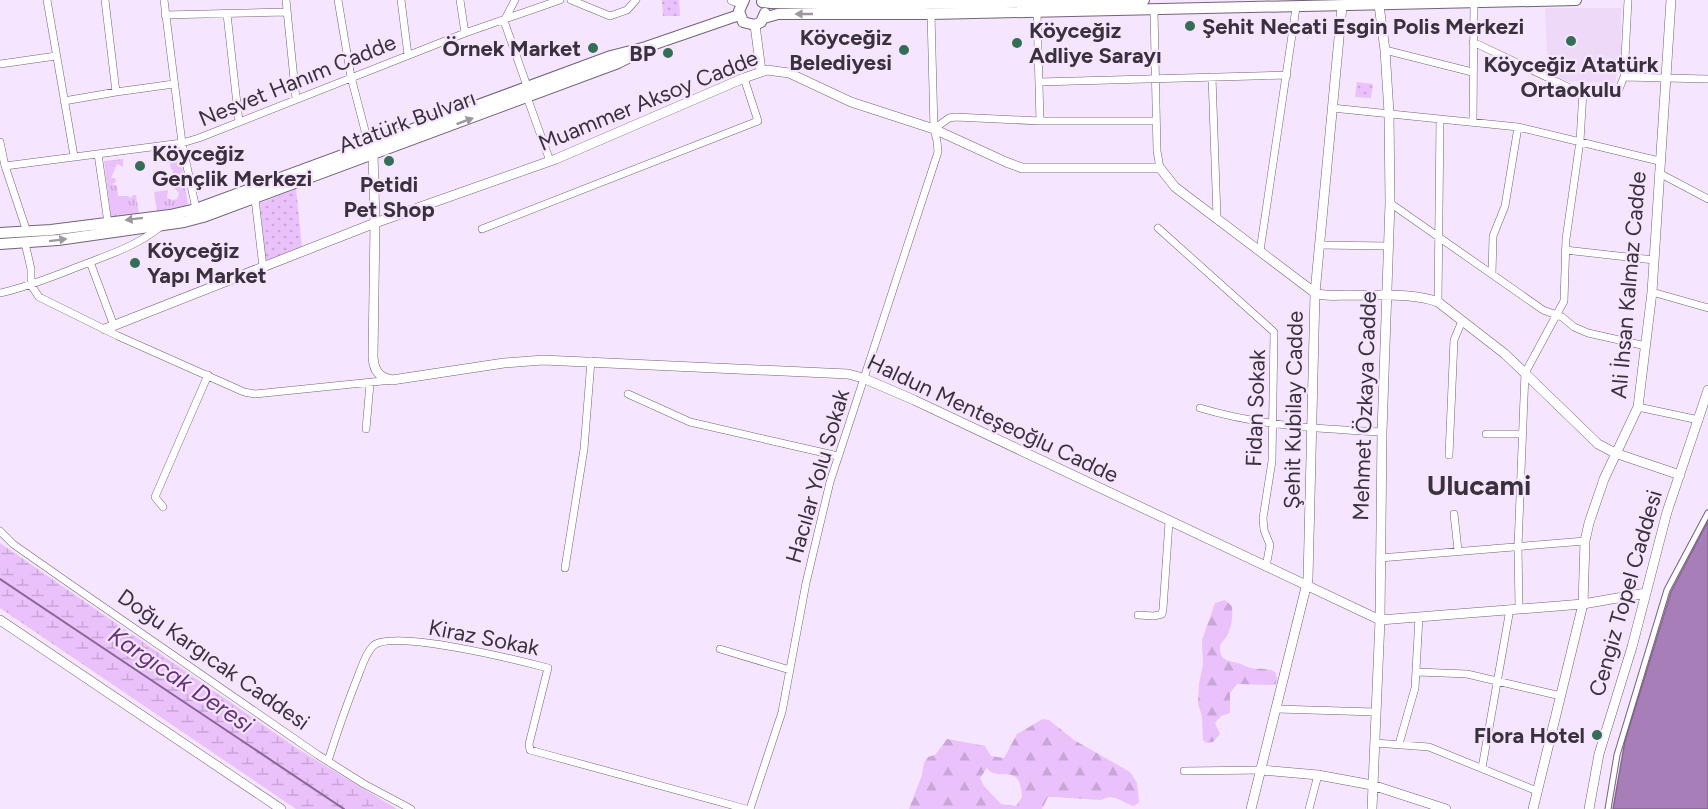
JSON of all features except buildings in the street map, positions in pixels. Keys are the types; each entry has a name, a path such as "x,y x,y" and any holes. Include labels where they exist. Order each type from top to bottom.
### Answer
{"main road":[{"path":"761,1 868,3 1144,0"},
{"path":"739,5 743,22 759,22 778,14 1296,8 1576,0"},
{"path":"759,22 766,10 761,1"},
{"name":"Atatürk Bulvarı","path":"0,244 196,209 371,150 527,92 611,56 646,47 739,5"},
{"name":"Atatürk Bulvarı","path":"0,233 26,238 193,220 255,199 371,150"}],"street":[{"path":"46,0 74,156"},
{"path":"105,0 116,92"},
{"path":"164,0 182,143 196,209"},
{"path":"286,0 296,99"},
{"path":"338,0 351,77 371,150 375,223 374,365 380,376 392,380"},
{"path":"401,0 408,55"},
{"path":"460,0 465,33"},
{"path":"515,0 504,21 550,161"},
{"name":"Nesvet Hanım Cadde","path":"5,166 182,143 465,33 560,0"},
{"path":"571,0 610,16 627,10 636,0"},
{"path":"1473,42 1568,88 1583,91 1619,89 1623,77 1628,0"},
{"name":"Ali İhsan Kalmaz Cadde","path":"1533,809 1583,604 1586,541 1596,501 1615,453 1638,407 1652,292 1671,0"},
{"path":"1473,122 1474,2"},
{"name":"Mehmet Özkaya Cadde","path":"1372,809 1380,620 1382,432 1390,203 1389,113 1385,50 1379,5"},
{"name":"Şehit Kubilay Cadde","path":"1251,809 1307,587 1315,293 1342,6"},
{"path":"1260,251 1296,8"},
{"path":"1154,10 1158,161 1160,168 1175,187 1315,293 1429,299 1438,302 1505,354 1591,439 1615,453 1680,475"},
{"path":"165,15 287,12"},
{"path":"1037,12 1040,121"},
{"path":"227,14 239,122"},
{"name":"Hacılar Yolu Sokak","path":"748,809 777,729 824,503 938,152 938,141 934,129 931,14"},
{"path":"759,22 761,71"},
{"path":"1385,50 1472,72"},
{"path":"0,64 56,56"},
{"name":"Muammer Aksoy Cadde","path":"109,327 375,223 550,161 761,71 789,73 850,102 934,129 1022,168 1160,168"},
{"path":"1039,82 1287,75"},
{"path":"1212,77 1217,218"},
{"path":"1623,77 1708,79"},
{"path":"482,229 758,121 744,78"},
{"path":"64,101 174,84"},
{"path":"1482,768 1497,680 1515,609 1525,374 1563,306 1565,250 1580,141 1583,91"},
{"path":"1332,108 1518,127 1659,161"},
{"path":"934,129 949,118 955,117 1040,121 1156,121"},
{"path":"1438,302 1440,119"},
{"path":"1492,274 1493,236 1505,206 1518,127"},
{"path":"0,142 26,238 31,285 34,292 45,301 109,327 244,392 255,394 392,380"},
{"path":"98,153 108,223"},
{"path":"1659,173 1708,199"},
{"path":"0,178 9,177"},
{"path":"255,199 262,267"},
{"path":"1390,203 1537,306 1588,333 1646,346"},
{"path":"0,293 31,285 138,243 162,225"},
{"name":"Fidan Sokak","path":"1158,228 1274,332 1271,472 1263,518 1270,545 1266,567"},
{"path":"1320,245 1388,246"},
{"path":"1565,250 1654,260"},
{"path":"90,262 109,327"},
{"path":"1652,292 1708,308"},
{"path":"1449,455 1454,340 1462,321"},
{"name":"Haldun Menteşeoğlu Cadde","path":"392,380 513,362 543,360 840,373 863,378 1380,620 1583,604 1646,593"},
{"path":"565,568 584,449 591,361"},
{"path":"163,507 155,497 208,375"},
{"path":"366,429 370,384"},
{"name":"Cengiz Topel Caddesi","path":"1589,809 1599,754 1632,647 1667,512 1708,390"},
{"path":"628,394 690,422 838,456"},
{"path":"1638,407 1699,420"},
{"path":"1200,408 1242,420 1273,425 1382,432"},
{"path":"1486,434 1523,434"},
{"path":"1608,809 1617,755 1667,590 1708,513"},
{"path":"1454,514 1458,550"},
{"path":"1138,615 1158,616 1162,614 1169,522"},
{"name":"Doğu Kargıcak Caddesi","path":"0,531 13,544 328,761 364,784 411,809"},
{"path":"1380,558 1586,541"},
{"path":"1399,744 1410,712 1417,672 1419,617"},
{"path":"0,620 281,809"},
{"name":"Kiraz Sokak","path":"328,761 344,711 372,648 388,640 428,643 548,668 529,744 530,750 748,809"},
{"path":"720,649 790,670"},
{"path":"1417,672 1455,672 1561,696"},
{"path":"1277,709 1376,712"},
{"path":"1375,744 1429,747 1538,791"},
{"path":"1184,771 1262,770 1318,775 1372,785 1446,809"},
{"path":"1309,809 1318,775"}],"shaded area":[{"name":"Köyceğiz Atatürk Ortaokulu","path":"1545,8 1621,8 1621,51 1615,83 1566,81 1548,75"},
{"path":"1708,521 1708,809 1613,809 1625,741 1671,592"}],"green space":[{"path":"662,0 679,0 680,16 663,16"},
{"path":"1357,82 1373,84 1371,98 1355,97"},
{"path":"180,151 188,206 157,211 154,192 168,190 167,198 173,200 177,199 179,193 173,187 172,174 174,171 167,160 164,159 161,163 160,154"},
{"path":"123,159 123,167 117,164 111,178 115,178 116,182 112,184 117,186 118,196 131,198 136,195 139,214 111,217 104,161"},
{"path":"296,189 302,247 265,261 260,203"},
{"path":"0,543 298,749 397,809 296,809 0,608"},
{"path":"1225,600 1232,606 1232,617 1229,631 1220,645 1222,656 1226,660 1249,668 1272,670 1277,677 1276,684 1271,685 1237,684 1230,693 1230,713 1221,716 1215,723 1220,734 1213,742 1206,743 1203,740 1202,716 1198,704 1203,665 1202,640 1215,603"},
{"path":"1043,719 1049,720 1074,740 1130,772 1137,783 1139,802 1134,806 1110,797 1101,800 1048,797 1042,809 909,809 922,775 924,763 928,757 935,755 947,739 985,746 991,756 1004,758 1017,734","holes":["987,768 992,772 1013,775 1017,779 1022,797 1016,806 1001,804 984,786 980,778"]}],"waterway":[{"name":"Kargıcak Deresi","path":"0,579 344,809"}],"place":[{"name":"Şehit Necati Esgin Polis Merkezi","path":"1190,26"},
{"name":"Köyceğiz Atatürk Ortaokulu","path":"1571,41"},
{"name":"Köyceğiz Adliye Sarayı","path":"1017,43"},
{"name":"Örnek Market","path":"593,48"},
{"name":"Köyceğiz Belediyesi","path":"904,50"},
{"name":"BP","path":"668,53"},
{"name":"Petidi Pet Shop","path":"389,161"},
{"name":"Köyceğiz Gençlik Merkezi","path":"140,166"},
{"name":"Köyceğiz Yapı Market","path":"135,263"},
{"name":"Flora Hotel","path":"1597,735"}],"district":[{"name":"Ulucami","path":"1479,485"}]}
